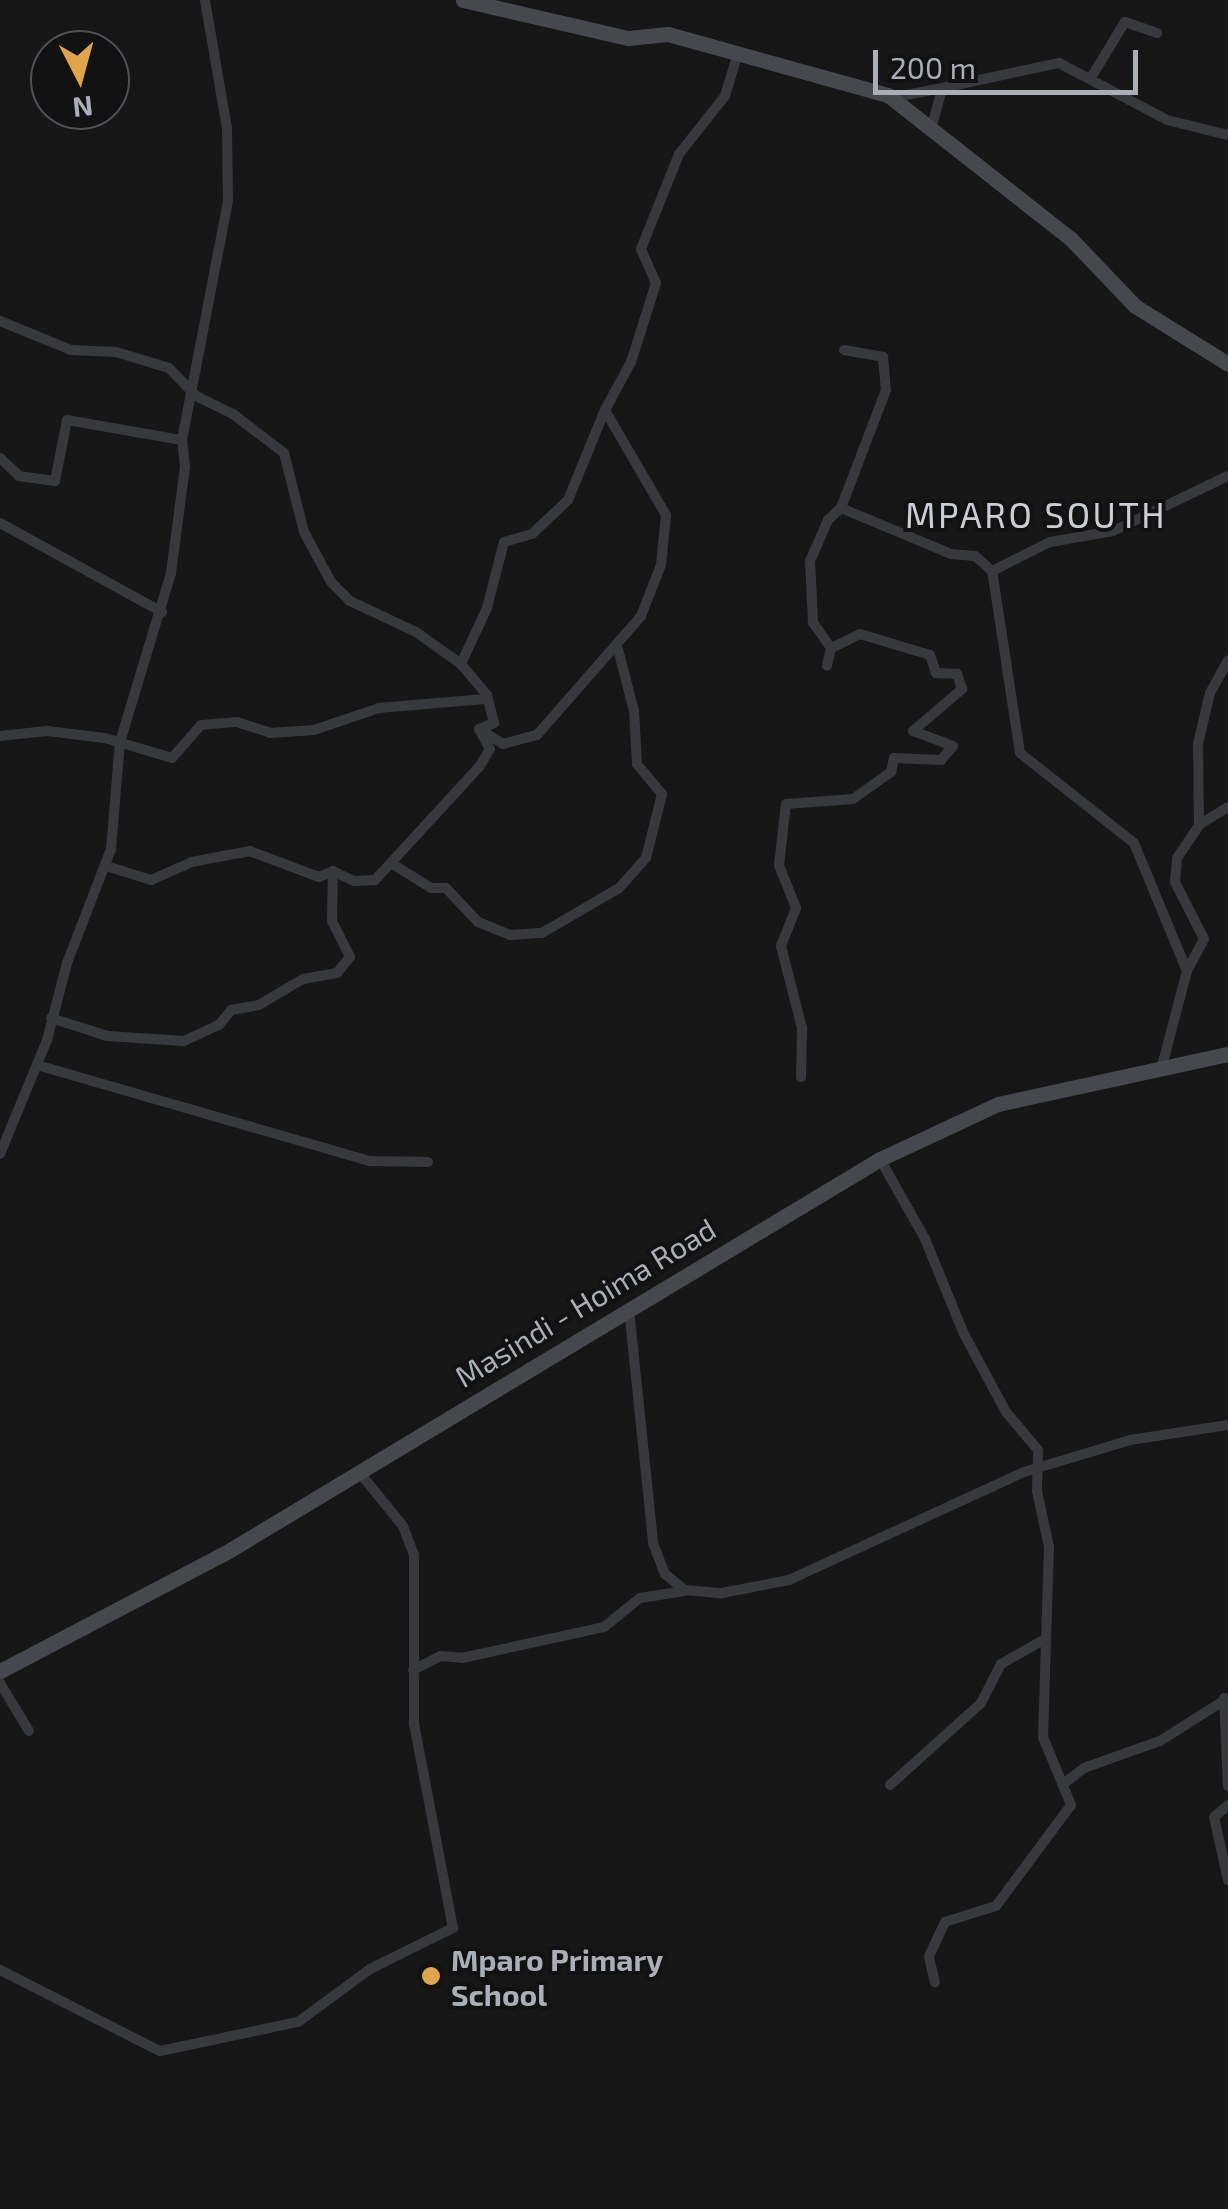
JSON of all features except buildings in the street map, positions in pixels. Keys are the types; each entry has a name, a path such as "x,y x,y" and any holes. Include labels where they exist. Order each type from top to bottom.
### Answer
{"main road":[{"path":"463,0 628,38 668,34 891,98 932,126 960,156 1070,238 1136,306 1228,364"},
{"name":"Masindi - Hoima Road","path":"0,1671 230,1550 880,1160 998,1104 1228,1054"}],"street":[{"path":"0,1154 37,1065 50,1018 106,866 120,742 162,612 185,467 182,440 196,396 228,200 228,128 205,0"},
{"path":"1092,76 1125,22 1157,33"},
{"path":"460,664 487,608 504,542 532,534 568,500 605,410 630,362 656,283 641,249 679,154 726,96 738,53"},
{"path":"891,98 1044,64 1092,76 1167,120 1228,135"},
{"path":"932,126 942,88"},
{"path":"0,320 71,350 116,352 170,368 196,396 232,414 284,453 304,532 331,582 350,601 416,632 460,664 485,698 494,723 479,730"},
{"path":"827,666 831,648 812,622 810,561 828,520 841,508 886,390 883,357 844,350"},
{"path":"479,730 503,744 538,735 642,616 660,565 666,514 605,410"},
{"path":"0,458 18,476 56,481 67,420 182,440"},
{"path":"992,572 1050,542 1113,531 1228,476"},
{"path":"841,508 951,554 975,556 992,572 1020,753 1134,843 1187,971"},
{"path":"0,523 162,612"},
{"path":"801,1077 802,1028 781,946 796,908 779,865 786,804 854,798 891,772 894,758 941,760 953,746 913,731 962,689 957,674 936,672 930,656 898,641 860,634 831,648"},
{"path":"391,862 431,888 446,888 478,922 511,936 559,926 619,888 646,858 662,794 637,764 634,710 618,648"},
{"path":"1161,1070 1187,971 1202,947 1204,930 1184,904 1174,868 1198,825 1198,744 1210,693 1228,660"},
{"path":"0,736 48,731 120,742 172,758 201,726 237,722 270,734 314,730 379,708 485,698"},
{"path":"106,866 151,880 192,862 250,851 319,876 334,871 367,882 391,862 479,767 490,749 479,730"},
{"path":"1198,825 1228,808"},
{"path":"50,1018 107,1036 184,1040 219,1026 232,1010 259,1005 304,979 337,973 350,956 332,920 334,871"},
{"path":"37,1065 370,1162 428,1162"},
{"path":"880,1160 925,1239 964,1334 1006,1412 1038,1450 1037,1468 1049,1547 1043,1737 1064,1784 1068,1814 1010,1892 990,1910 945,1922 933,1938 935,1982"},
{"path":"628,1308 653,1543 665,1574 684,1590"},
{"path":"413,1670 434,1658 462,1658 604,1627 640,1598 684,1590 739,1591 810,1573 1037,1468 1130,1440 1228,1425"},
{"path":"0,1970 152,2052 298,2022 370,1969 447,1934 454,1921 422,1777 413,1670 410,1540 360,1472"},
{"path":"890,1786 981,1704 1001,1664 1045,1639"},
{"path":"0,1683 29,1731"},
{"path":"1064,1784 1084,1768 1160,1741 1226,1698"},
{"path":"1226,1698 1228,1786"},
{"path":"1228,1806 1214,1817 1228,1880"}],"place":[{"name":"Mparo Primary School","path":"431,1976"}],"district":[{"name":"MPARO SOUTH","path":"1036,514"}]}
